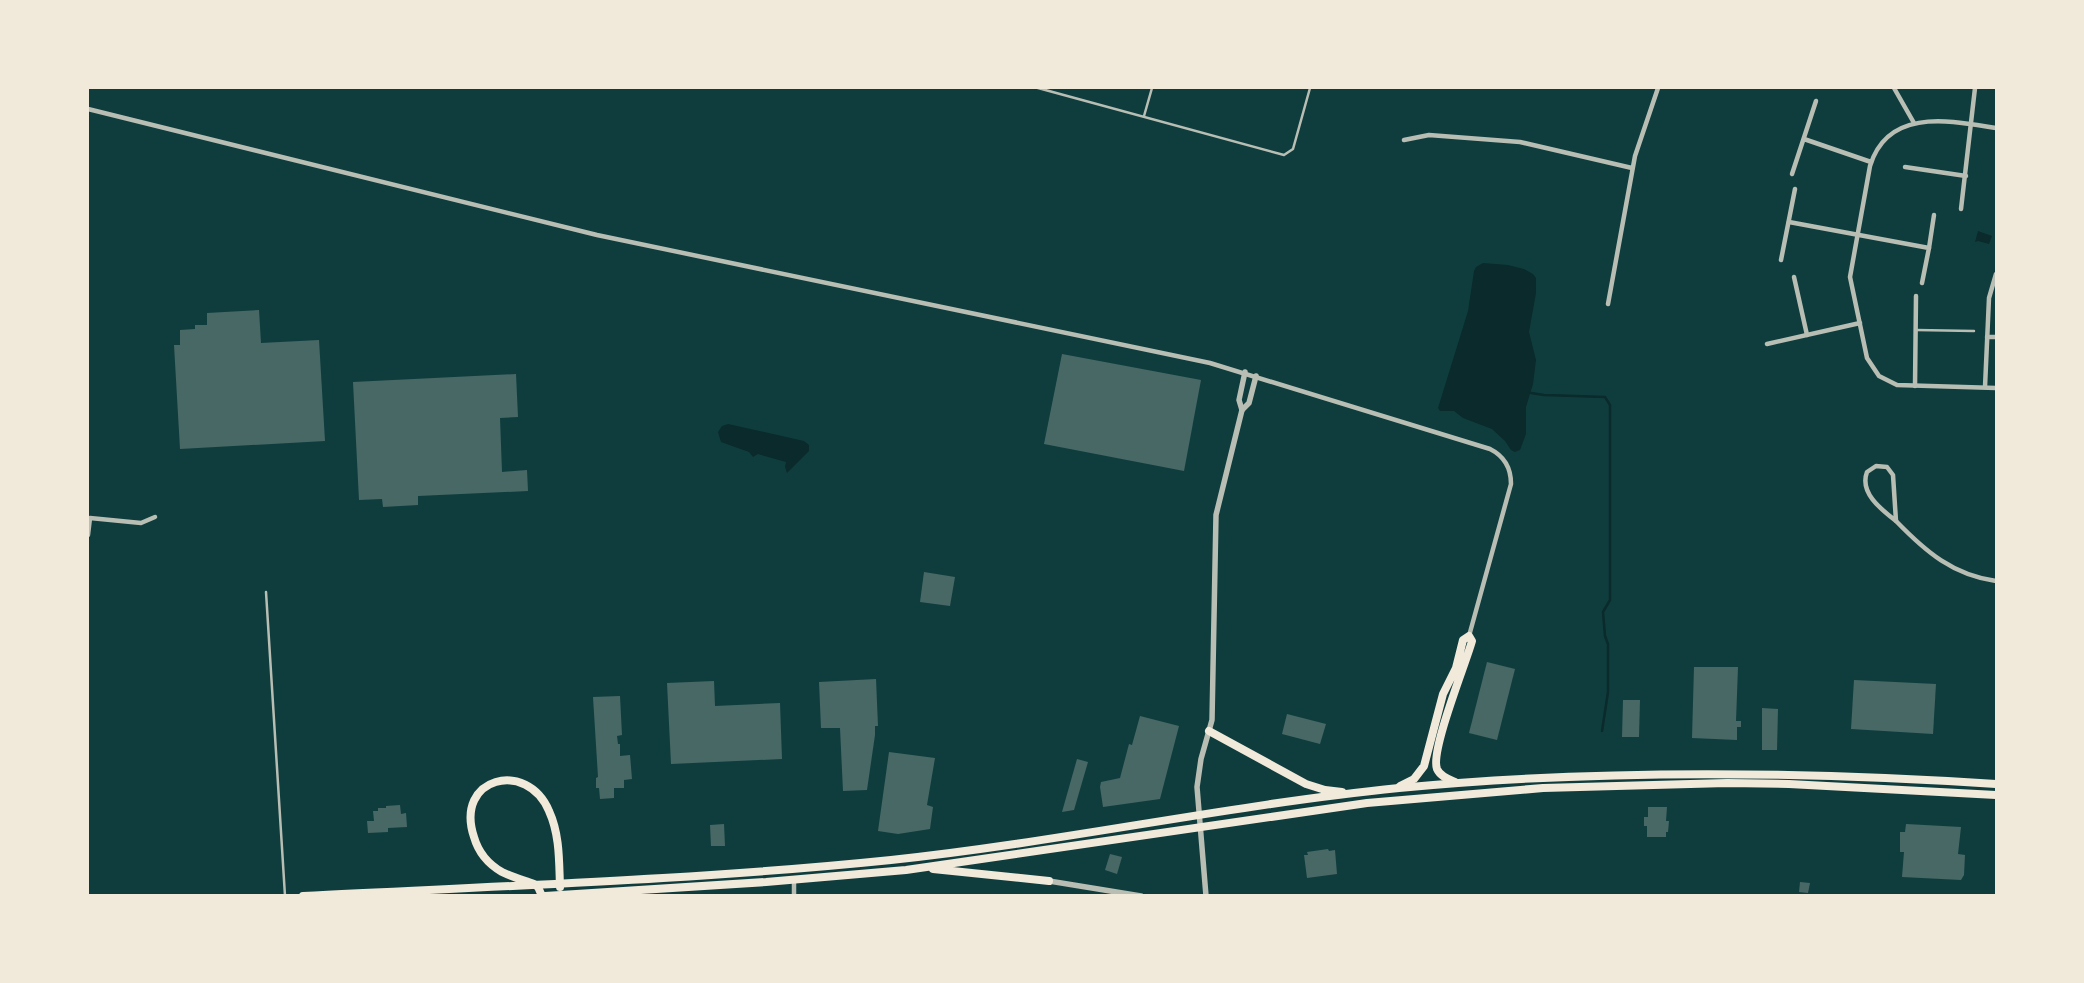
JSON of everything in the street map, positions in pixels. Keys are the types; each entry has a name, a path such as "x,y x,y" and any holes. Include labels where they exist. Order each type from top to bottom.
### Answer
{"main road":[{"path":"1395,788 1414,779 1424,766 1442,694 1456,668 1463,640 1469,636 1472,641 1464,669 1451,698 1436,758 1437,770 1441,775 1457,783"},
{"path":"1209,731 1316,788 1361,793"},
{"path":"303,896 715,875 892,860 1395,788 1457,783 1595,775 1749,773 1996,784"},
{"path":"561,894 557,834 547,805 532,789 523,784 506,780 491,783 477,795 470,810 470,820 475,840 482,854 493,866 512,877 534,884 544,896 794,880 919,867 1053,850 1201,826 1367,803 1433,796 1602,785 1792,784 1996,795"},
{"path":"919,867 1049,882"}],"street":[{"path":"1608,304 1632,168 1639,140 1658,88"},
{"path":"1894,88 1914,123"},
{"path":"1961,209 1975,88"},
{"path":"1792,174 1816,101"},
{"path":"88,109 597,235 1210,363 1245,372 1490,449 1503,458 1508,468 1511,484 1469,636"},
{"path":"1996,128 1937,120 1914,123 1900,129 1885,141 1871,162 1850,277 1867,358 1875,372 1890,383 1915,386 1996,388"},
{"path":"1404,140 1429,134 1520,142 1632,168"},
{"path":"1804,139 1871,162"},
{"path":"1905,167 1966,176"},
{"path":"1781,260 1795,189"},
{"path":"1922,282 1934,215"},
{"path":"1789,222 1929,248"},
{"path":"1985,387 1989,298 1996,274"},
{"path":"1794,277 1807,335"},
{"path":"1915,386 1916,296"},
{"path":"1767,344 1860,324"},
{"path":"1987,337 1996,337"},
{"path":"1206,896 1198,779 1212,720 1216,515 1242,410 1239,400 1245,372"},
{"path":"1242,410 1249,403 1256,376"},
{"path":"1896,521 1893,475 1887,467 1876,466 1871,468 1865,477 1866,488 1881,508 1896,521 1947,565 1969,575 1996,581"},
{"path":"88,535 90,518 141,523 155,517"},
{"path":"794,880 794,896"},
{"path":"1049,882 1141,896"}],"lane":[{"path":"1038,88 1284,155 1293,149 1310,88"},
{"path":"1144,116 1152,88"},
{"path":"1916,330 1974,331"},
{"path":"266,592 285,896"}],"water":[{"path":"1978,231 1992,236 1989,244 1975,242"},
{"path":"1483,263 1508,265 1524,269 1536,278 1536,293 1529,332 1536,360 1533,384 1526,407 1526,434 1520,450 1515,452 1492,429 1463,418 1454,411 1440,411 1438,408 1468,311 1474,271 1476,267"},
{"path":"728,424 804,441 809,445 809,451 787,473 786,462 758,454 753,457 749,452 721,442 718,432 722,426"}],"building":[{"path":"259,310 261,343 319,340 325,441 180,449 174,345 180,345 180,330 195,329 195,325 207,325 207,313"},
{"path":"1062,354 1201,380 1184,471 1044,444"},
{"path":"516,374 518,417 500,418 502,472 527,470 528,491 418,496 418,505 383,507 382,499 359,500 353,382"},
{"path":"924,572 955,577 950,606 920,602"},
{"path":"1487,662 1515,669 1497,740 1469,733"},
{"path":"1694,667 1738,667 1736,721 1741,721 1741,727 1737,727 1737,740 1692,738"},
{"path":"876,679 878,726 875,726 867,790 843,791 840,728 821,728 819,682"},
{"path":"1854,680 1936,684 1933,734 1851,729"},
{"path":"714,681 715,706 780,703 782,759 671,764 667,683"},
{"path":"620,696 622,735 617,736 618,744 620,744 620,756 630,755 632,779 624,780 624,788 614,788 614,798 600,799 599,788 596,788 596,778 598,777 593,697"},
{"path":"1623,700 1640,700 1639,737 1622,737"},
{"path":"1762,708 1778,709 1777,750 1762,750"},
{"path":"1287,714 1326,724 1320,744 1282,734"},
{"path":"1140,716 1179,726 1160,799 1103,807 1101,782 1120,778 1129,744 1132,745"},
{"path":"889,752 935,758 927,805 933,807 930,829 898,834 878,831"},
{"path":"1077,759 1088,762 1074,810 1062,812"},
{"path":"400,805 401,814 406,813 407,827 388,828 388,832 368,833 367,821 374,821 373,811 378,811 378,808 386,808 386,806"},
{"path":"1648,807 1667,807 1666,821 1669,821 1666,837 1647,837 1647,826 1644,826 1644,817 1648,817"},
{"path":"724,824 725,846 711,846 710,825"},
{"path":"1906,824 1961,827 1958,854 1965,855 1964,875 1961,880 1902,877 1904,852 1900,852 1900,832 1905,832"},
{"path":"1328,849 1329,851 1335,850 1337,874 1307,878 1304,855 1308,855 1307,852"},
{"path":"1110,854 1122,857 1117,874 1105,870"},
{"path":"1800,882 1810,883 1808,893 1799,892"}],"waterway":[{"path":"1531,393 1605,397 1610,405 1610,600 1603,612 1605,636 1608,644 1608,692 1602,731"}]}
